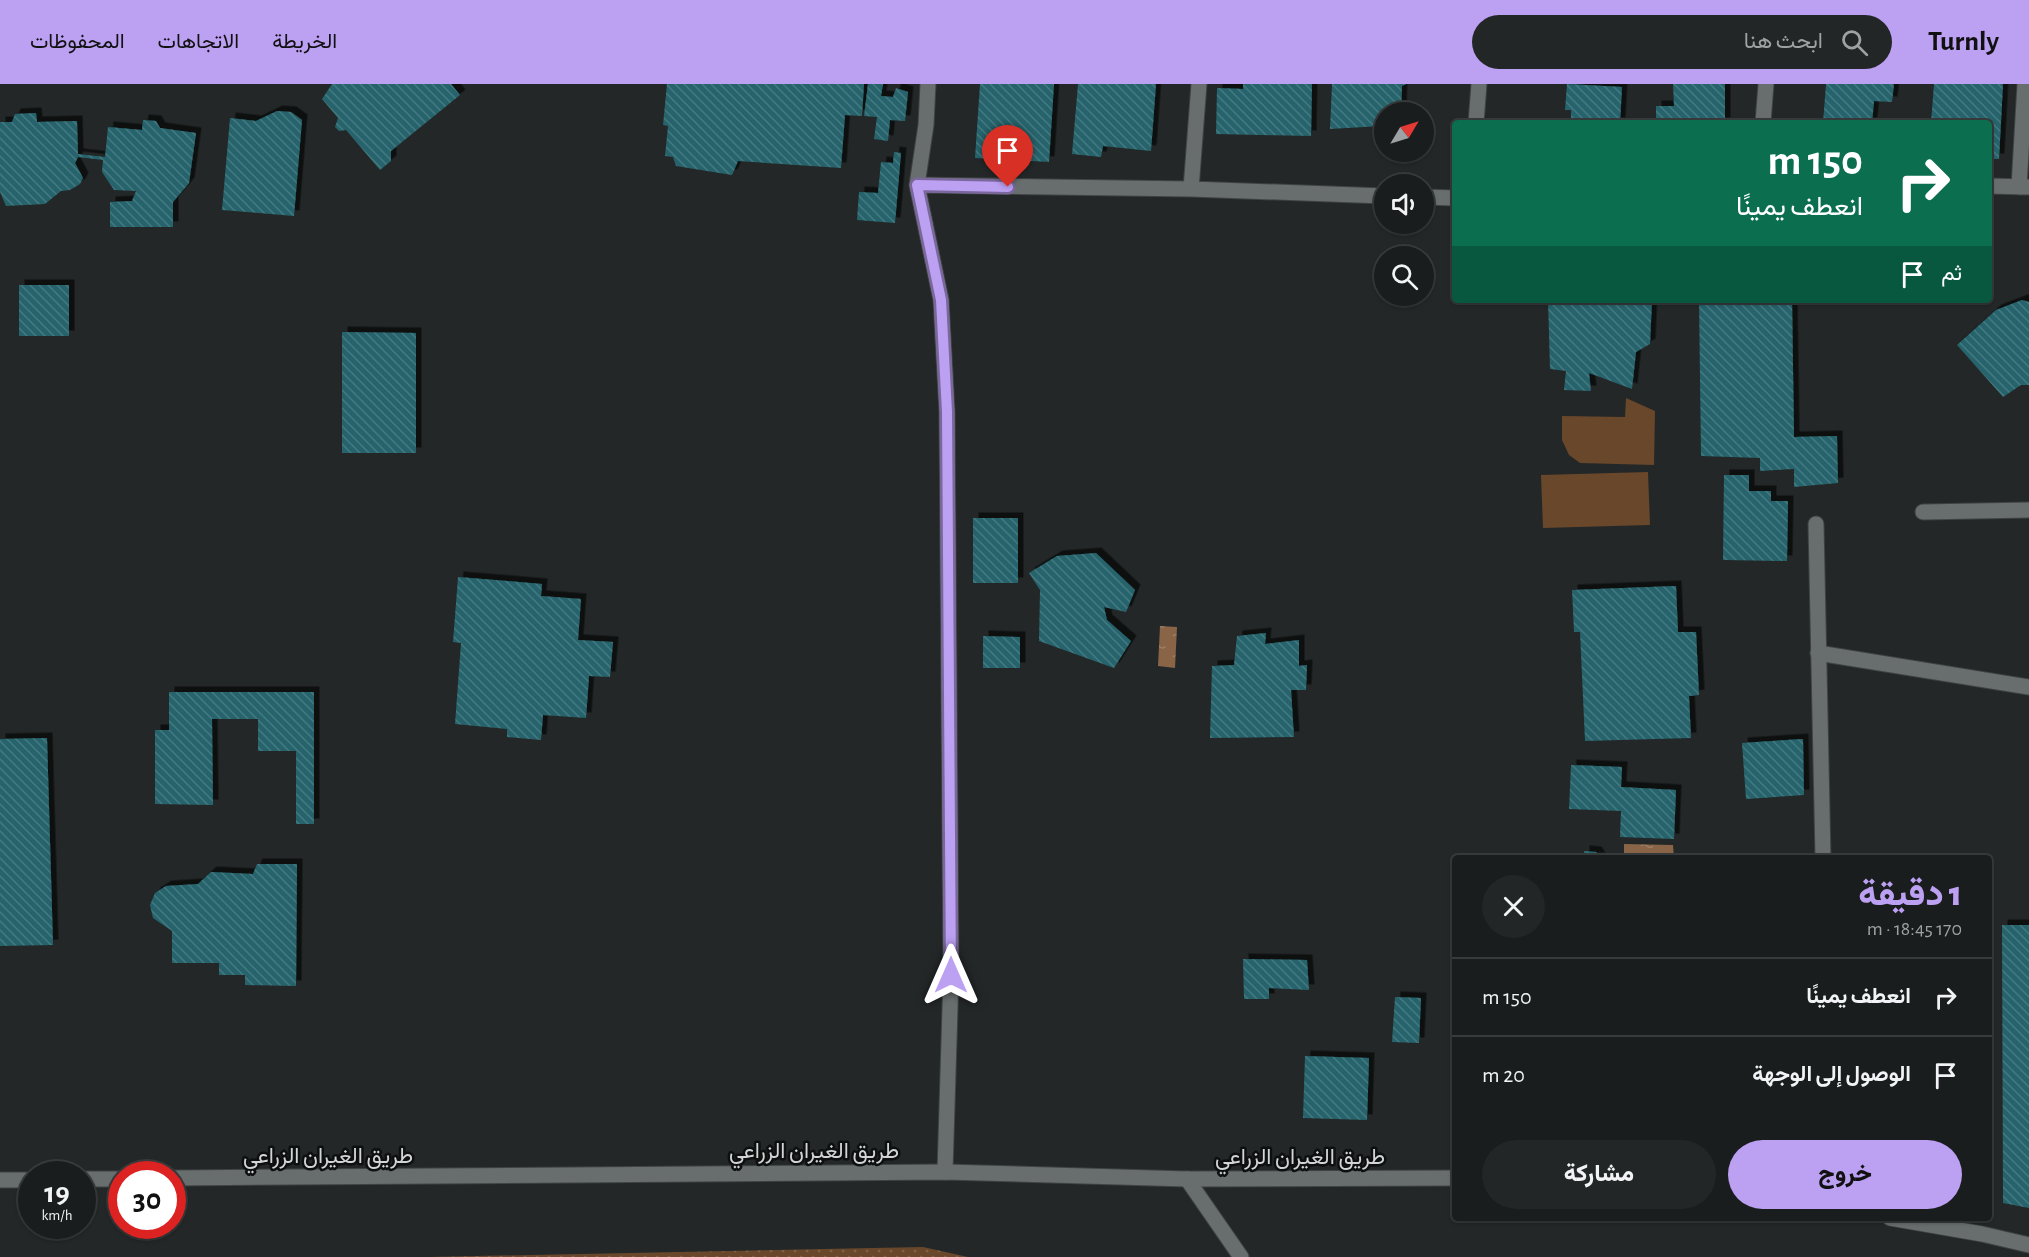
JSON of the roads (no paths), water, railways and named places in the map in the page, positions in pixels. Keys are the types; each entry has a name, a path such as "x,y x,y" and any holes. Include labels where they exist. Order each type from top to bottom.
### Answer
{"street":[{"path":"928,84 926,125 917,185 941,300 947,412 951,975 945,1172"},
{"path":"1191,189 1199,84"},
{"path":"1476,120 1479,84"},
{"path":"1763,120 1766,84"},
{"path":"1992,186 2024,187 2025,84"},
{"path":"917,185 1191,189 1374,196"},
{"path":"1434,197 1452,198"},
{"path":"1923,512 2029,510"},
{"path":"1816,524 1823,855"},
{"path":"1818,653 2029,687"},
{"name":"طريق الغيران الزراعي","path":"186,1178 945,1172 1187,1179 1452,1178"},
{"path":"1187,1179 1242,1257"},
{"path":"0,1180 18,1180"},
{"path":"1907,1221 2029,1245"}],"water":[{"path":"1160,626 1177,627 1175,668 1158,666"},
{"path":"1624,844 1673,845 1674,855 1624,855"}]}
